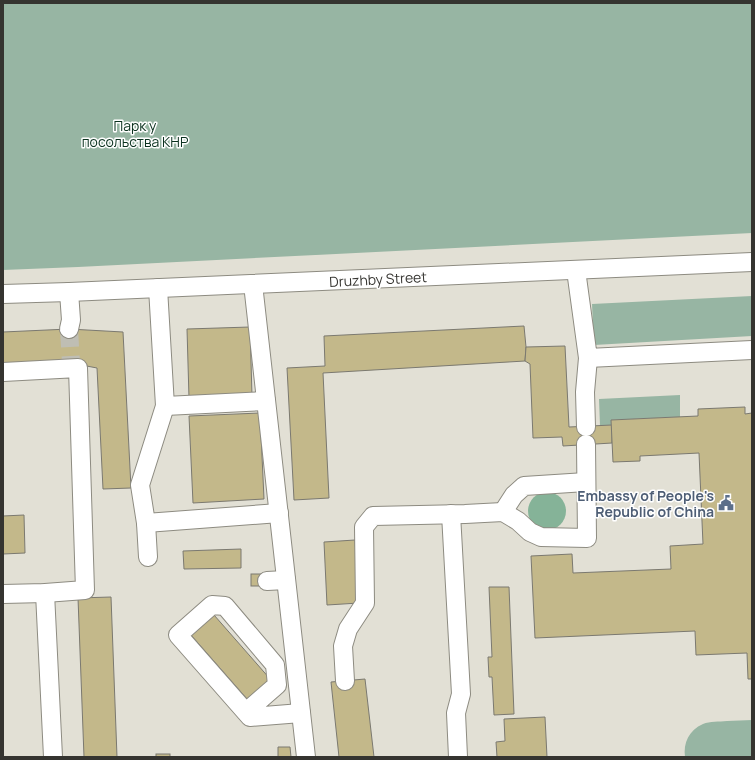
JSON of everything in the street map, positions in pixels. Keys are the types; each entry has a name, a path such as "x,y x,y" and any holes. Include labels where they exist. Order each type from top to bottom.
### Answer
{"street":[{"name":"Druzhby Street","path":"3,294 752,262"},
{"path":"576,270 588,358 585,392 586,426"},
{"path":"253,284 306,757"},
{"path":"148,557 146,523 140,485 165,406 158,288"},
{"path":"69,292 71,320 69,329"},
{"path":"588,358 752,350"},
{"path":"3,372 71,366 78,368 85,590 3,594"},
{"path":"165,406 266,400"},
{"path":"344,681 344,646 348,629 365,603 364,527 373,516 503,512 518,521 530,532 541,537 587,538 586,444"},
{"path":"503,512 514,496 524,486 586,482"},
{"path":"146,523 279,513"},
{"path":"451,514 461,694 456,713 458,757"},
{"path":"267,581 286,580"},
{"path":"45,593 53,757"},
{"path":"246,712 277,685 275,665 225,606 212,606 178,635 250,717 301,713"}],"green space":[{"name":"Парк у посольства КНР","path":"3,3 752,3 752,233 3,270"},
{"path":"752,296 752,336 594,345 592,304"},
{"path":"680,395 680,417 612,420 612,425 600,426 599,399"},
{"path":"543,492 551,492 561,497 565,504 565,518 561,525 551,530 543,530 533,525 531,522 528,515 528,507 533,497 536,495"},
{"path":"752,720 752,757 685,757 686,742 691,733 698,727 712,722"}],"building":[{"path":"524,326 526,347 525,361 323,373 329,498 294,500 287,368 325,366 324,336"},
{"path":"250,327 252,396 189,398 187,329"},
{"path":"69,329 123,332 131,488 103,489 97,368 71,363 3,367 3,332"},
{"path":"565,346 569,427 612,425 612,443 563,446 562,437 533,438 530,364 525,361 526,347"},
{"name":"Embassy of People's Republic of China","path":"745,407 745,414 752,413 752,679 748,679 747,653 696,655 695,631 535,638 531,556 572,554 573,573 671,569 670,546 703,544 699,453 640,456 640,461 613,462 611,420 698,416 698,409"},
{"path":"260,413 264,499 193,503 189,416"},
{"path":"24,515 25,553 3,554 3,516"},
{"path":"355,540 359,603 327,605 324,542"},
{"path":"241,549 241,568 184,569 183,551"},
{"path":"251,574 262,574 262,586 251,586"},
{"path":"489,587 509,587 514,714 494,715 492,677 489,677 488,657 492,657"},
{"path":"111,597 117,757 84,757 78,598"},
{"path":"214,615 271,680 248,700 191,635"},
{"path":"365,679 374,757 339,757 331,682"},
{"path":"545,717 547,757 497,757 496,742 505,741 504,719"},
{"path":"278,747 290,747 291,757 278,757"},
{"path":"156,754 170,754 170,757 156,757"}],"tunnel":[{"path":"69,329 71,363"}],"place":[{"name":"Embassy of People's Republic of China","path":"726,503"}]}
